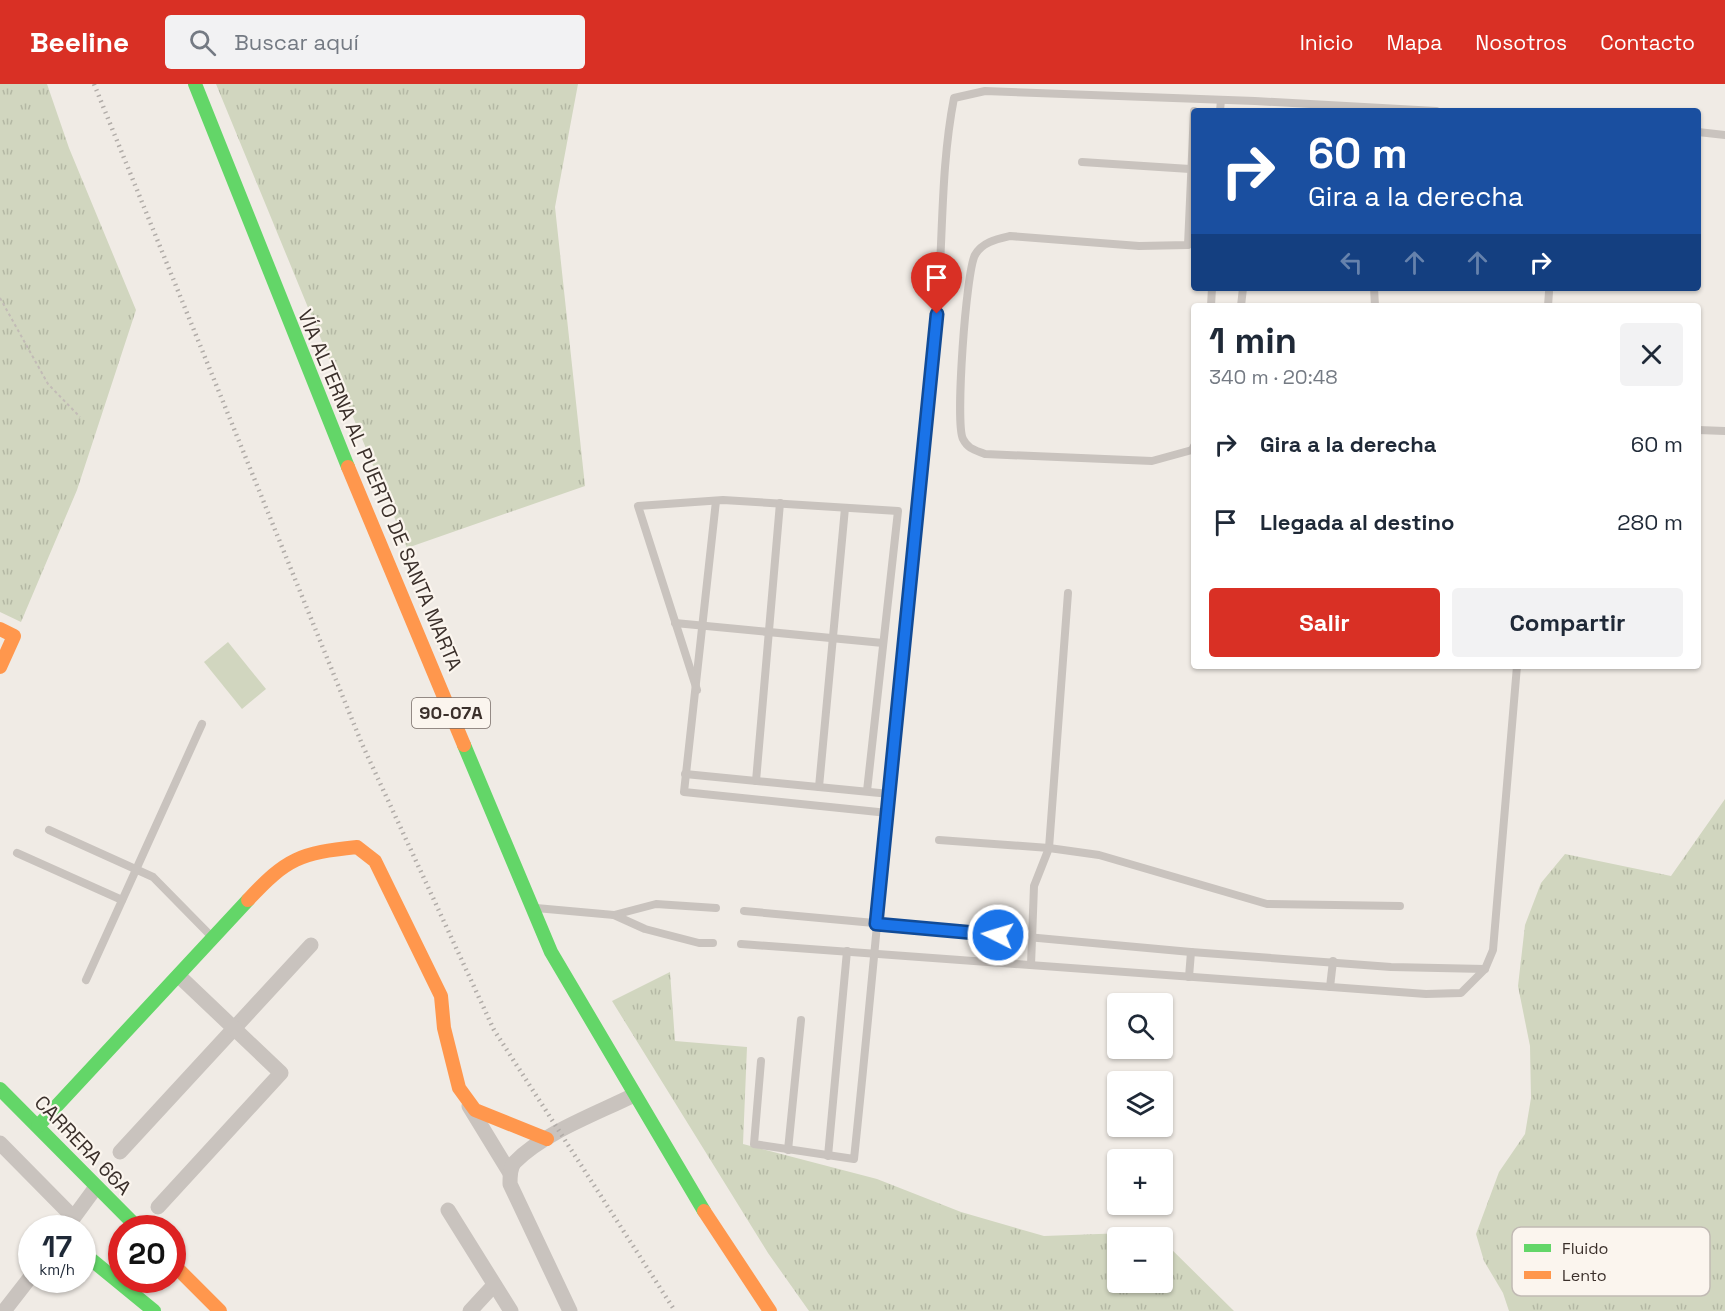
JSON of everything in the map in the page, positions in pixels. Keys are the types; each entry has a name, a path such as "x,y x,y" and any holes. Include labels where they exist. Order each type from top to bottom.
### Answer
{"main road":[{"name":"VÍA ALTERNA AL PUERTO DE SANTA MARTA","path":"195,84 306,367 551,952 695,1197 770,1311"},
{"path":"0,629 14,636 0,667"},
{"path":"38,1126 256,891 289,861 317,851 357,847 368,853 375,861 441,996 444,1028 459,1088 468,1103 475,1110 547,1139"},
{"name":"CARRERA 66A","path":"0,1089 125,1215"},
{"path":"96,1263 154,1311"},
{"path":"186,1277 220,1311"}],"street":[{"path":"120,1152 311,945"},
{"path":"158,1207 281,1073 179,976"},
{"path":"570,1311 510,1184 510,1173 514,1163 547,1139 634,1095"},
{"path":"468,1103 510,1173"},
{"path":"0,1143 62,1215"},
{"path":"75,1215 96,1187"},
{"path":"448,1210 511,1311"},
{"path":"470,1311 494,1285"},
{"path":"4,1311 18,1293"}],"lane":[{"path":"761,1061 754,1144 854,1159 917,493 937,314 945,144 954,98 985,91 1256,101 1282,107 1320,108"},
{"path":"1194,108 1196,99"},
{"path":"1220,108 1221,100"},
{"path":"1255,108 1256,101"},
{"path":"1701,132 1725,135"},
{"path":"1191,154 1191,245 1139,246 1010,236 991,240 975,254 968,280 961,391 962,437 969,448 985,454 1152,461 1191,450"},
{"path":"1082,162 1190,169"},
{"path":"1548,303 1549,292"},
{"path":"1701,430 1725,431"},
{"path":"697,690 638,506 716,501 898,511 867,791"},
{"path":"716,501 697,690 683,790 686,793 888,813"},
{"path":"756,781 780,503"},
{"path":"819,787 845,508"},
{"path":"1031,965 1034,886 1048,848 1068,593"},
{"path":"675,623 883,643"},
{"path":"741,945 1330,987 1461,993 1485,969 1493,950 1517,669"},
{"path":"86,980 202,724"},
{"path":"685,774 890,794"},
{"path":"49,830 153,877 213,938"},
{"path":"939,840 1048,848 1099,855 1267,904 1400,906"},
{"path":"17,853 123,900"},
{"path":"614,915 656,903 716,908"},
{"path":"533,908 614,915 645,929 699,943 713,943"},
{"path":"744,911 1191,952 1391,967 1485,969"},
{"path":"828,1156 847,951"},
{"path":"1189,977 1191,952"},
{"path":"1330,987 1333,961"},
{"path":"788,1150 801,1020"}],"path":[{"path":"0,298 48,384 80,417"}],"green space":[{"path":"0,84 47,84 69,148 136,310 77,490 21,622 0,612"},
{"path":"216,84 578,84 555,207 585,486 407,548"},
{"path":"228,642 266,689 242,709 204,662"},
{"path":"1725,799 1725,1311 1509,1311 1503,1293 1484,1261 1476,1234 1499,1172 1525,1134 1531,1098 1530,1046 1518,986 1525,925 1541,883 1565,854 1671,876"},
{"path":"670,972 675,1041 747,1047 743,1144 877,1179 961,1212 1044,1236 1107,1234 1107,1293 1173,1293 1173,1251 1234,1311 809,1311 768,1253 612,1001"}],"railway":[{"path":"94,84 362,744 494,1030 675,1311"}],"traffic: fast":[{"path":"195,84 348,467"},
{"path":"464,745 551,952 704,1211"},
{"path":"38,1126 248,900"},
{"path":"0,1089 125,1215"},
{"path":"96,1263 154,1311"}],"traffic: slow":[{"path":"348,467 464,745"},
{"path":"0,629 14,636 0,667"},
{"path":"248,900 273,875 285,866 308,855 357,847 375,861 441,996 444,1028 459,1088 475,1110 547,1139"},
{"path":"704,1211 770,1311"},
{"path":"186,1277 220,1311"}],"route":[{"path":"937,314 917,493 876,924 998,935"}]}
